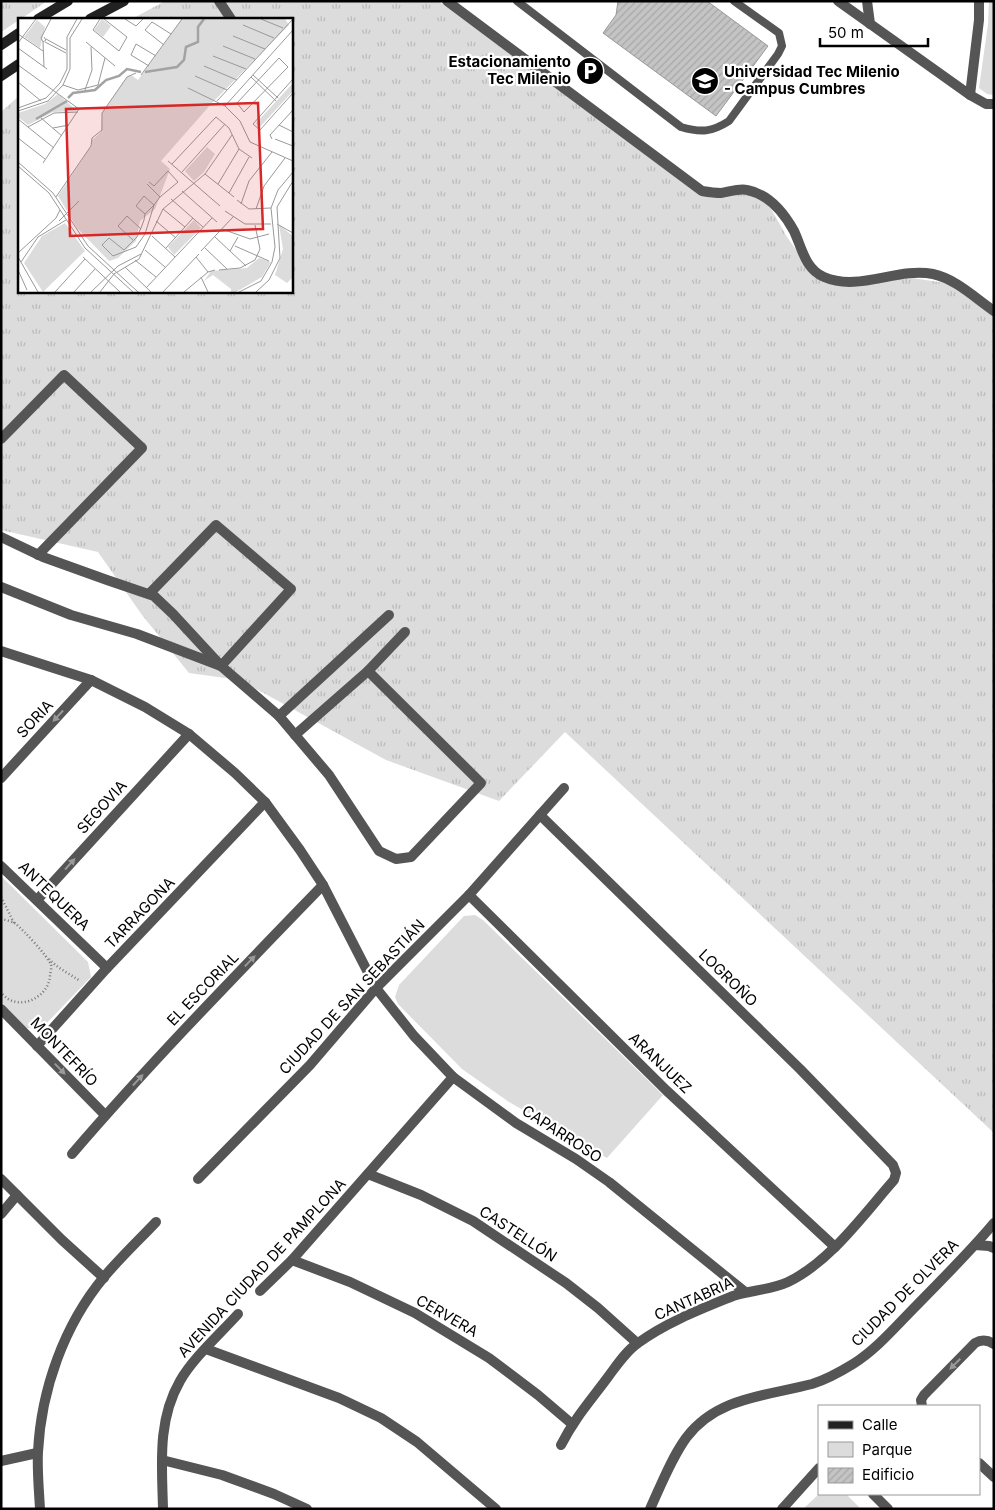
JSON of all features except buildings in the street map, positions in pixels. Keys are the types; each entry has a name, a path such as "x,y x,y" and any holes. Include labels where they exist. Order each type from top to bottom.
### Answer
{"street":[{"path":"40,18 68,1"},
{"path":"92,18 124,1"},
{"path":"219,1 230,18"},
{"path":"447,1 702,191 720,193 745,189 762,195 780,210 787,220 810,268 822,276 837,281 854,282 916,273 932,274 947,278 956,283 994,312"},
{"path":"838,1 970,95 986,104 994,104"},
{"path":"867,1 870,24"},
{"path":"970,95 979,20 979,1"},
{"path":"1,45 18,34"},
{"path":"1,76 18,65"},
{"path":"1,439 64,375 142,448 38,555"},
{"path":"149,594 216,525 291,589 221,666"},
{"path":"1,537 38,555 154,596 221,666 279,716 329,775 380,851 396,859 411,857 482,783 368,671"},
{"path":"1,587 71,615 137,634 221,666"},
{"path":"279,716 389,615"},
{"path":"295,735 368,671 405,632"},
{"name":"CAPARROSO","path":"1,651 91,680 145,707 189,734 235,773 265,802 323,884 376,988 414,1036 453,1077 516,1123 609,1182 745,1292"},
{"name":"SORIA","path":"1,778 91,680"},
{"name":"SEGOVIA","path":"37,900 189,734"},
{"name":"CIUDAD DE SAN SEBASTIÁN","path":"198,1179 310,1065 376,988 470,895 564,788"},
{"name":"TARRAGONA","path":"37,1046 107,968 265,802"},
{"name":"LOGROÑO","path":"540,815 800,1069 893,1165"},
{"name":"ANTEQUERA","path":"1,866 107,968"},
{"name":"EL ESCORIAL","path":"72,1154 105,1115 323,884"},
{"name":"ARANJUEZ","path":"470,895 667,1092 835,1247"},
{"name":"MONTEFRÍO","path":"1,1009 105,1115"},
{"name":"AVENIDA CIUDAD DE PAMPLONA","path":"260,1291 292,1260 453,1077"},
{"name":"CANTABRIA","path":"561,1445 572,1424 623,1358 637,1343 686,1316 745,1292 787,1282 804,1272 835,1247 894,1180 896,1174 893,1165"},
{"name":"CASTELLÓN","path":"368,1174 421,1195 473,1221 566,1283 598,1308 637,1343"},
{"path":"1,1179 62,1240 104,1278"},
{"path":"1,1214 17,1195"},
{"path":"40,1509 37,1453 41,1422 51,1377 82,1308 104,1278 156,1222"},
{"name":"CIUDAD DE OLVERA","path":"650,1509 678,1451 700,1422 724,1407 741,1400 813,1383 852,1365 873,1350 975,1245 994,1222"},
{"path":"975,1245 994,1248"},
{"name":"CERVERA","path":"292,1260 350,1282 415,1313 489,1358 538,1395 572,1424"},
{"name":"AVENIDA CIUDAD DE PAMPLONA","path":"162,1509 164,1423 170,1401 180,1380 238,1314"},
{"path":"922,1405 921,1400 924,1395 976,1343 984,1340 994,1344"},
{"path":"206,1349 339,1398 381,1418 417,1442 496,1509"},
{"path":"1,1461 37,1453"},
{"path":"162,1460 222,1475 274,1494 307,1509"},
{"path":"980,1464 994,1477"},
{"path":"782,1509 818,1469"},
{"path":"874,1495 888,1509"}],"lane":[{"path":"517,1 681,127 694,131 708,130 729,121 782,46 778,33 734,1"}],"path":[{"path":"1,897 14,923 55,966 80,981 94,983"},
{"path":"1,919 14,923"},
{"path":"1,993 11,1001 24,1003 35,999 46,990 50,981 51,965 42,952"}],"green space":[{"path":"1,1 47,1 22,18 18,18 18,21 1,32"},
{"path":"165,1 438,1 706,195 743,189 766,200 787,237 809,268 824,280 912,278 952,284 994,314 994,1133 565,732 499,801 386,760 240,680 189,673 142,615 98,552 1,530 1,112 18,97 18,292 292,292 292,18 134,18"},
{"path":"989,1 994,1 994,95 987,94 979,88 988,24"},
{"path":"1,876 88,962 91,977 41,1029 26,1028 1,1002"},
{"path":"475,915 483,920 663,1095 607,1158 509,1102 462,1069 398,1004 395,997 399,985 464,916"},
{"path":"818,1495 847,1495 861,1509 803,1509"}],"place":[{"name":"Estacionamiento Tec Milenio","path":"590,71"},
{"name":"Universidad Tec Milenio - Campus Cumbres","path":"705,81"}]}
